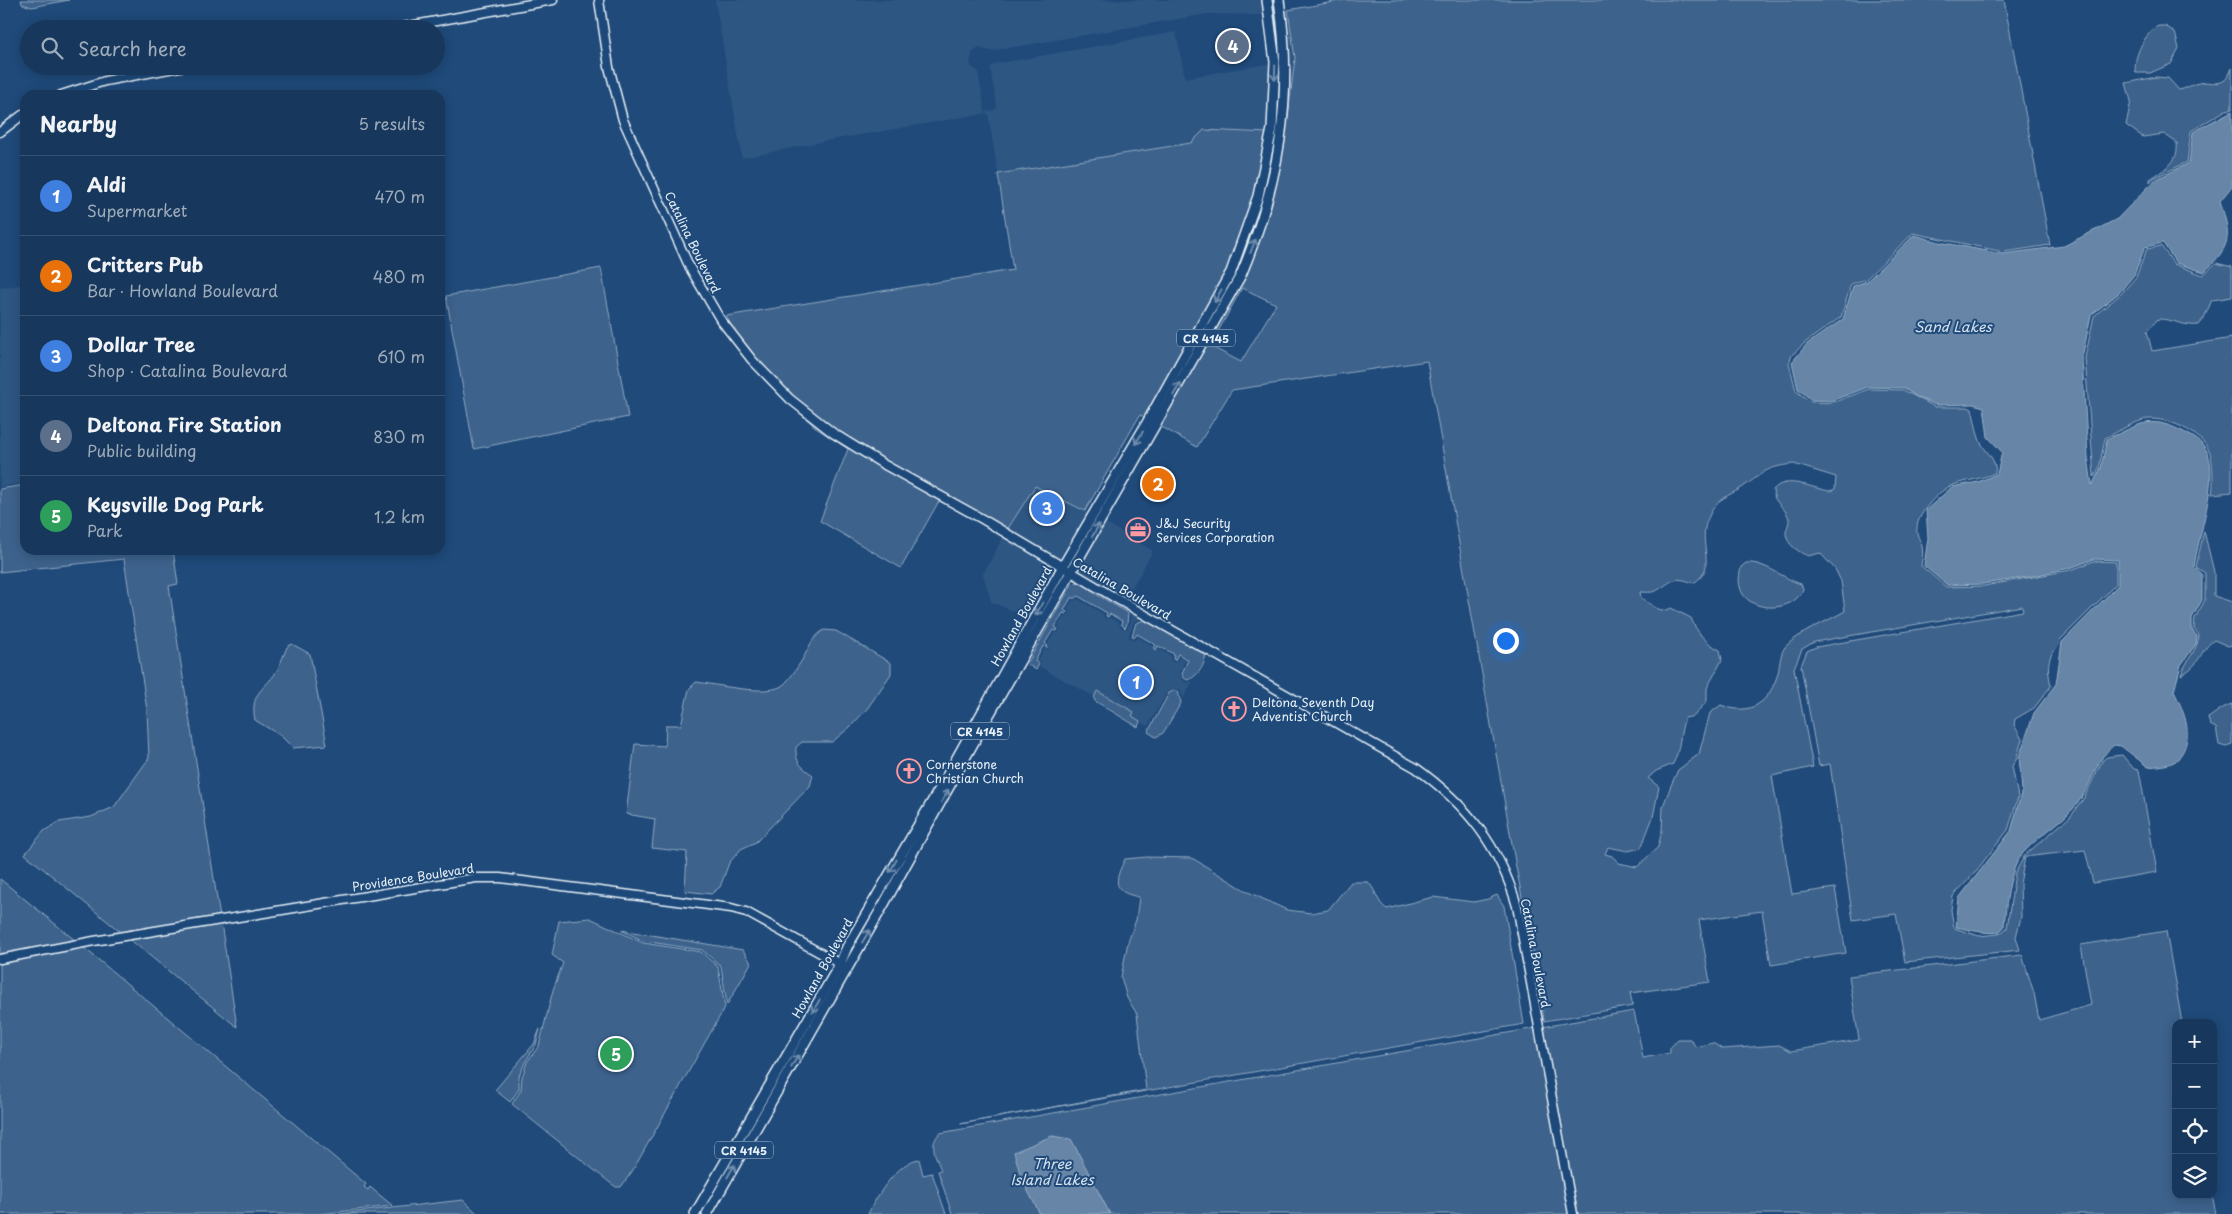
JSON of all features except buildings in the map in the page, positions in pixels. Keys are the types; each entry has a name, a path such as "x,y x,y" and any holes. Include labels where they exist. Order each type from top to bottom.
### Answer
{"main road":[{"name":"Howland Boulevard","path":"708,1214 844,966 852,939 943,783 1063,566 1218,297 1243,242 1258,196 1272,129 1275,62 1267,0"},
{"name":"Howland Boulevard","path":"695,1214 844,966 1241,275 1269,198 1282,129 1285,62 1278,0"}],"street":[{"path":"442,20 553,0"},
{"name":"Catalina Boulevard","path":"599,0 609,67 623,120 690,268 720,319 752,360 790,399 833,433 1416,768 1446,790 1482,830 1505,870 1517,906 1573,1214"},
{"path":"76,90 105,80 134,75"},
{"path":"0,132 20,117"},
{"name":"Providence Boulevard","path":"0,959 94,941 476,878 500,878 731,908 762,920 844,966"}],"shaded area":[{"path":"21,0 69,0 32,7 22,4"},
{"path":"715,0 1261,0 1264,15 1207,14 991,51 979,48 973,52 970,61 972,68 978,71 985,112 994,110 997,107 990,68 994,64 1176,32 1185,78 1272,63 1268,133 1204,130 1191,143 998,174 988,113 825,141 742,158"},
{"path":"1345,0 2004,0 2050,245 2004,252 1913,233 1866,279 1851,284 1841,317 1806,342 1792,355 1789,363 1796,391 1811,402 1832,403 1869,389 1903,390 1935,407 1968,407 1972,409 1977,433 1982,445 1995,464 1995,473 1953,485 1942,491 1925,509 1917,528 1922,549 1921,566 1946,587 1984,586 2071,570 2094,561 2116,562 2116,584 2060,640 2052,653 2049,666 2051,686 2034,708 2015,719 2014,725 2022,739 2016,760 2012,766 2018,797 2008,830 1973,875 1953,896 1951,910 1954,928 1979,936 1999,934 2007,928 2015,873 2025,855 2071,816 2084,798 2102,761 2107,757 2122,755 2134,769 2139,770 2157,872 2093,883 2085,850 2025,857 2020,884 2021,917 2016,937 2020,950 1905,962 1896,914 1853,920 1830,764 1819,766 1801,666 1807,651 1816,647 2023,611 2022,606 1814,642 1802,649 1794,668 1813,767 1772,776 1792,894 1835,888 1846,953 1771,965 1762,911 1699,920 1710,982 1630,993 1633,1006 1544,1021 1539,982 1516,867 1427,361 1232,390 1197,447 1160,426 1236,291 1257,244 1270,204 1284,134 1286,133 1295,58 1288,10","holes":["1242,288 1276,304 1241,362 1210,346","1794,464 1836,477 1835,489 1830,491 1800,484 1785,483 1778,485 1773,490 1773,494 1788,517 1789,522 1786,534 1791,545 1808,556 1820,553 1835,569 1841,581 1845,611 1805,632 1785,647 1781,656 1778,673 1770,692 1758,704 1750,708 1741,709 1721,705 1710,713 1699,754 1678,770 1663,806 1662,830 1658,847 1637,867 1619,863 1612,856 1605,854 1608,847 1628,851 1641,848 1653,817 1659,787 1648,778 1656,771 1673,764 1685,718 1694,716 1707,701 1707,688 1722,660 1720,650 1702,637 1691,618 1671,608 1667,610 1655,608 1641,598 1640,592 1654,592 1669,582 1677,580 1693,583 1700,578 1706,566 1705,528 1707,520 1717,503 1766,471"]},
{"path":"1288,10 1295,58 1286,134 1284,134 1283,11"},
{"path":"2158,26 2165,26 2175,32 2179,49 2171,64 2150,73 2136,73 2136,60 2141,46 2153,29"},
{"path":"2232,68 2232,109 2226,110 2191,131 2187,162 2154,178 2150,182 2150,179 2173,161 2176,156 2177,143 2164,134 2143,137 2126,125 2131,101 2126,83 2156,77 2168,78 2179,90 2195,84 2221,82 2229,75"},
{"path":"1204,130 1268,133 1255,196 1228,271 1147,418 1140,415 1085,511 1035,486 1007,530 857,445 804,408 760,365 747,349 726,316 1013,270 998,174 1191,143"},
{"path":"1274,133 1278,133 1266,198 1238,274 1152,421 1220,298"},
{"path":"2161,246 2174,264 2203,275 2216,263 2232,267 2232,297 2212,300 2204,318 2198,325 2158,319 2147,331 2152,351 2232,338 2232,492 2212,494 2211,456 2206,445 2199,438 2184,428 2156,419 2137,422 2105,438 2099,468 2094,477 2085,358 2094,316 2121,294 2136,277 2147,249"},
{"path":"601,268 628,417 474,449 446,296"},
{"path":"20,285 20,484 0,487 0,288"},
{"path":"787,402 882,466 942,502 939,501 901,568 820,521 848,449 819,430"},
{"path":"20,486 20,555 174,555 178,584 169,586 220,918 123,934 25,854 44,831 59,822 91,817 114,807 149,758 147,710 124,559 0,572 0,489"},
{"path":"1035,486 1091,514 1062,563 1007,530"},
{"path":"1104,522 1153,551 1125,600 1076,571"},
{"path":"2204,531 2214,572 2214,596 2232,602 2232,645 2228,646 2214,640 2205,649 2193,667 2181,675 2198,640 2199,635 2194,629 2195,618 2205,600 2205,573 2196,567"},
{"path":"1004,535 1059,567 1031,618 991,602 983,574"},
{"path":"1746,563 1767,567 1801,584 1803,589 1791,603 1781,606 1760,606 1751,602 1744,596 1739,584 1741,567"},
{"path":"1079,582 1128,613 1127,624 1125,628 1121,624 1122,621 1110,614 1108,617 1106,616 1107,613 1078,596 1071,598 1064,610 1067,612 1066,614 1063,613 1055,627 1058,629 1057,631 1053,630 1045,643 1048,646 1047,648 1043,646 1035,661 1039,664 1036,670 1027,664 1072,584"},
{"path":"1094,589 1144,617 1134,621 1129,635 1130,638 1135,640 1138,637 1153,646 1152,649 1155,651 1159,649 1171,656 1170,660 1173,662 1179,658 1185,661 1180,672 1181,678 1186,683 1193,681 1183,699 1180,689 1168,691 1148,726 1040,667 1041,663 1038,661 1044,649 1048,650 1050,647 1048,643 1054,633 1059,632 1058,626 1064,616 1070,613 1067,609 1072,601 1078,599 1104,614 1103,616 1106,619 1111,618 1119,623 1121,628 1127,629 1131,621 1130,612"},
{"path":"1147,619 1205,653 1203,665 1191,679 1187,680 1183,677 1182,673 1188,660 1178,654 1175,660 1173,659 1174,654 1158,646 1156,650 1154,648 1156,645 1137,634 1135,637 1132,636 1136,623"},
{"path":"824,630 836,631 891,663 891,674 867,709 832,742 802,742 796,747 800,764 813,775 810,786 756,842 741,849 729,863 720,887 711,894 685,891 687,852 652,848 655,819 626,814 635,744 665,746 666,725 681,725 689,689 696,682 754,690 766,690 783,685 796,670 813,640"},
{"path":"292,644 310,654 327,745 293,748 281,736 255,720 254,710 257,696 274,676 287,647"},
{"path":"1097,691 1134,712 1132,716 1140,721 1138,727 1095,701 1094,698"},
{"path":"1178,691 1181,703 1163,733 1156,737 1148,732 1169,693"},
{"path":"2232,704 2232,745 2226,747 2219,745 2216,728 2210,725 2208,718 2222,708"},
{"path":"1147,857 1192,858 1248,892 1287,910 1311,913 1328,910 1351,882 1368,882 1381,904 1387,909 1433,897 1474,902 1497,895 1504,906 1524,1024 960,1124 1146,1090 1137,1014 1127,998 1121,977 1128,942 1136,920 1139,897 1130,895 1120,889 1117,879 1125,859"},
{"path":"0,879 76,941 0,956"},
{"path":"590,918 643,943 701,952 718,967 725,1007 633,1170 621,1187 616,1187 609,1182 512,1104 521,1090 522,1077 527,1062 539,1046 553,990 563,963 552,955 559,921"},
{"path":"221,923 237,1027 128,938"},
{"path":"621,930 743,950 751,963 727,1005 721,966 702,950 644,941"},
{"path":"2166,931 2181,1019 2172,1019 2172,1199 2213,1199 2216,1214 1576,1214 1542,1027 1634,1011 1643,1058 1670,1053 1670,1048 1678,1039 1690,1039 1696,1047 1713,1043 1722,1049 1779,1045 1791,1051 1859,1040 1849,976 2022,955 2034,993 2039,1020 2091,1005 2081,945"},
{"path":"82,946 366,1184 364,1187 368,1190 370,1187 393,1206 318,1214 0,1214 0,962"},
{"path":"1536,1028 1570,1214 952,1214 938,1171 941,1170 934,1151 934,1142 940,1133"},
{"path":"540,1029 536,1045 519,1076 519,1089 510,1102 495,1090 534,1044"},
{"path":"919,1159 923,1175 932,1173 946,1214 868,1214 889,1180 903,1166"},
{"path":"463,1200 478,1214 339,1214"}],"water":[{"name":"Sand Lakes","path":"2232,111 2232,186 2220,201 2226,224 2227,241 2220,255 2204,272 2176,263 2163,243 2145,247 2134,275 2119,293 2091,315 2082,358 2088,457 2092,485 2101,468 2107,439 2144,423 2160,423 2182,431 2201,443 2208,454 2211,479 2194,567 2202,574 2202,600 2192,618 2192,630 2197,636 2196,644 2181,665 2174,691 2186,722 2187,738 2185,745 2182,753 2174,762 2148,767 2121,746 2114,745 2103,756 2086,790 2076,805 2062,820 2030,846 2018,860 2011,878 2004,927 1999,932 1988,932 1956,927 1959,898 2011,831 2022,790 2019,757 2034,713 2056,684 2062,642 2118,585 2118,560 2094,559 2070,568 2028,577 1983,584 1947,585 1924,566 1928,538 1926,510 1952,487 1978,482 1997,474 2002,452 1988,437 1984,407 1973,404 1936,405 1917,397 1904,388 1868,387 1831,401 1812,400 1798,389 1792,362 1807,344 1843,319 1853,286 1867,281 1914,235 1939,242 2003,254 2064,246 2117,219 2155,180 2189,163 2193,132"},
{"name":"Three Island Lakes","path":"1052,1136 1071,1139 1110,1214 1040,1214 1022,1180 1014,1152"}],"place":[{"name":"Deltona Fire Station","path":"1233,46"},
{"name":"Critters Pub","path":"1158,484"},
{"name":"Dollar Tree","path":"1047,508"},
{"name":"J&J Security Services Corporation","path":"1138,530"},
{"name":"Aldi","path":"1136,682"},
{"name":"Deltona Seventh Day Adventist Church","path":"1234,709"},
{"name":"Cornerstone Christian Church","path":"909,771"},
{"name":"Keysville Dog Park","path":"616,1054"}]}
